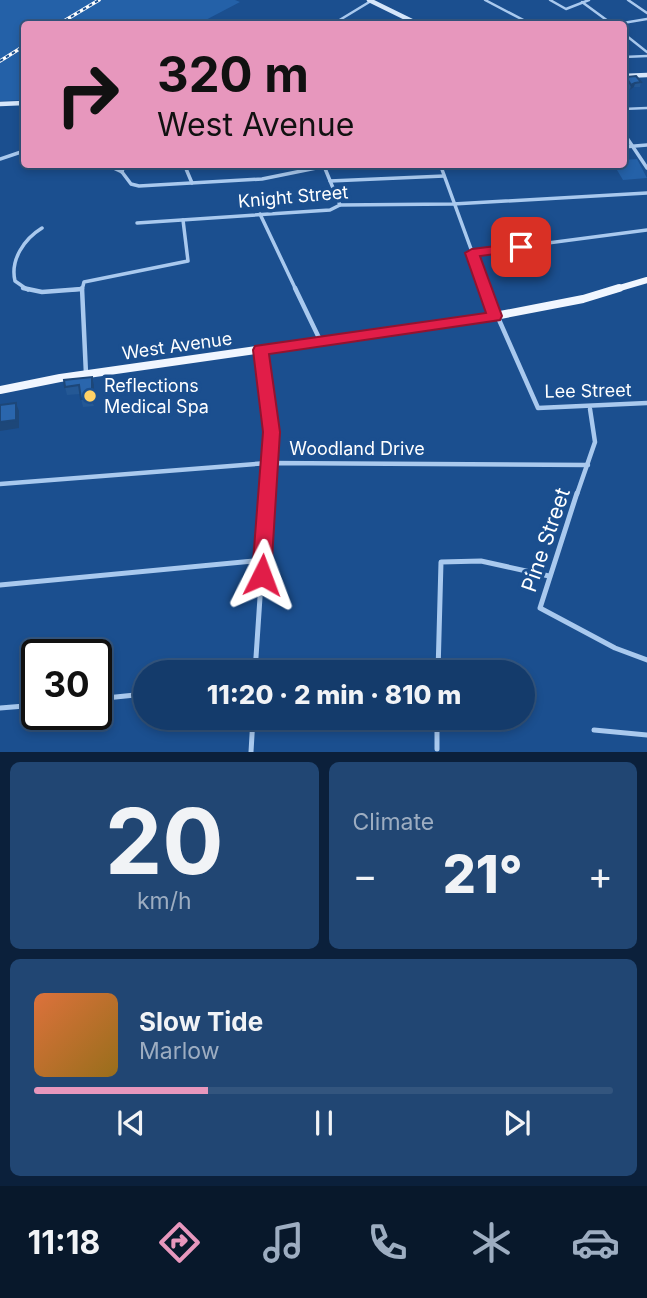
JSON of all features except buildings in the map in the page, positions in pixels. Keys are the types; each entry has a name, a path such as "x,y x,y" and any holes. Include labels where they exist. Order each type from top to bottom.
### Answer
{"main road":[{"path":"370,1 412,21"},
{"path":"627,76 647,75"},
{"path":"0,104 21,103"},
{"name":"West Avenue","path":"0,390 86,374 495,316 583,299 647,280"}],"street":[{"path":"485,0 525,21"},
{"path":"550,0 566,9 580,1 589,0"},
{"path":"628,0 647,13"},
{"path":"338,21 370,1"},
{"path":"580,1 610,21"},
{"path":"627,22 647,19"},
{"path":"627,36 647,54"},
{"path":"627,56 647,54"},
{"path":"627,109 647,108"},
{"path":"627,138 647,169"},
{"path":"627,147 647,145"},
{"path":"0,159 21,152"},
{"path":"113,168 121,172 131,184 139,186 262,179 307,168"},
{"path":"121,172 122,168"},
{"path":"186,168 192,183"},
{"path":"325,168 340,205"},
{"name":"Lee Street","path":"441,168 495,316 538,408 590,408 647,403"},
{"path":"330,181 444,176"},
{"name":"Knight Street","path":"136,222 330,210 340,205 453,204 647,193"},
{"path":"260,214 321,341"},
{"path":"86,374 82,289 85,282 188,261 183,220"},
{"path":"42,228 30,235 15,259 12,275 16,283 29,290 82,289"},
{"path":"472,253 647,230"},
{"path":"256,660 271,420 261,350"},
{"name":"Pine Street","path":"590,408 594,442 540,601 545,613 647,660"},
{"name":"Woodland Drive","path":"0,484 268,463 588,465"},
{"path":"0,585 262,560"},
{"path":"438,660 438,583 441,562 463,560 549,576"},
{"path":"112,697 133,695"},
{"path":"0,708 21,706"},
{"path":"251,752 252,730"},
{"path":"437,730 437,748"},
{"path":"594,730 647,735"}],"shaded area":[{"path":"0,0 240,2 204,21 21,21 21,100 0,101"},
{"path":"637,159 647,178 623,180 616,168 627,168 627,160"}],"railway":[{"path":"64,21 99,0"},
{"path":"0,61 21,48"}],"place":[{"name":"Reflections Medical Spa","path":"90,396"}],"route":[{"path":"262,575 271,420 261,350 495,316 472,253 521,247"}]}
